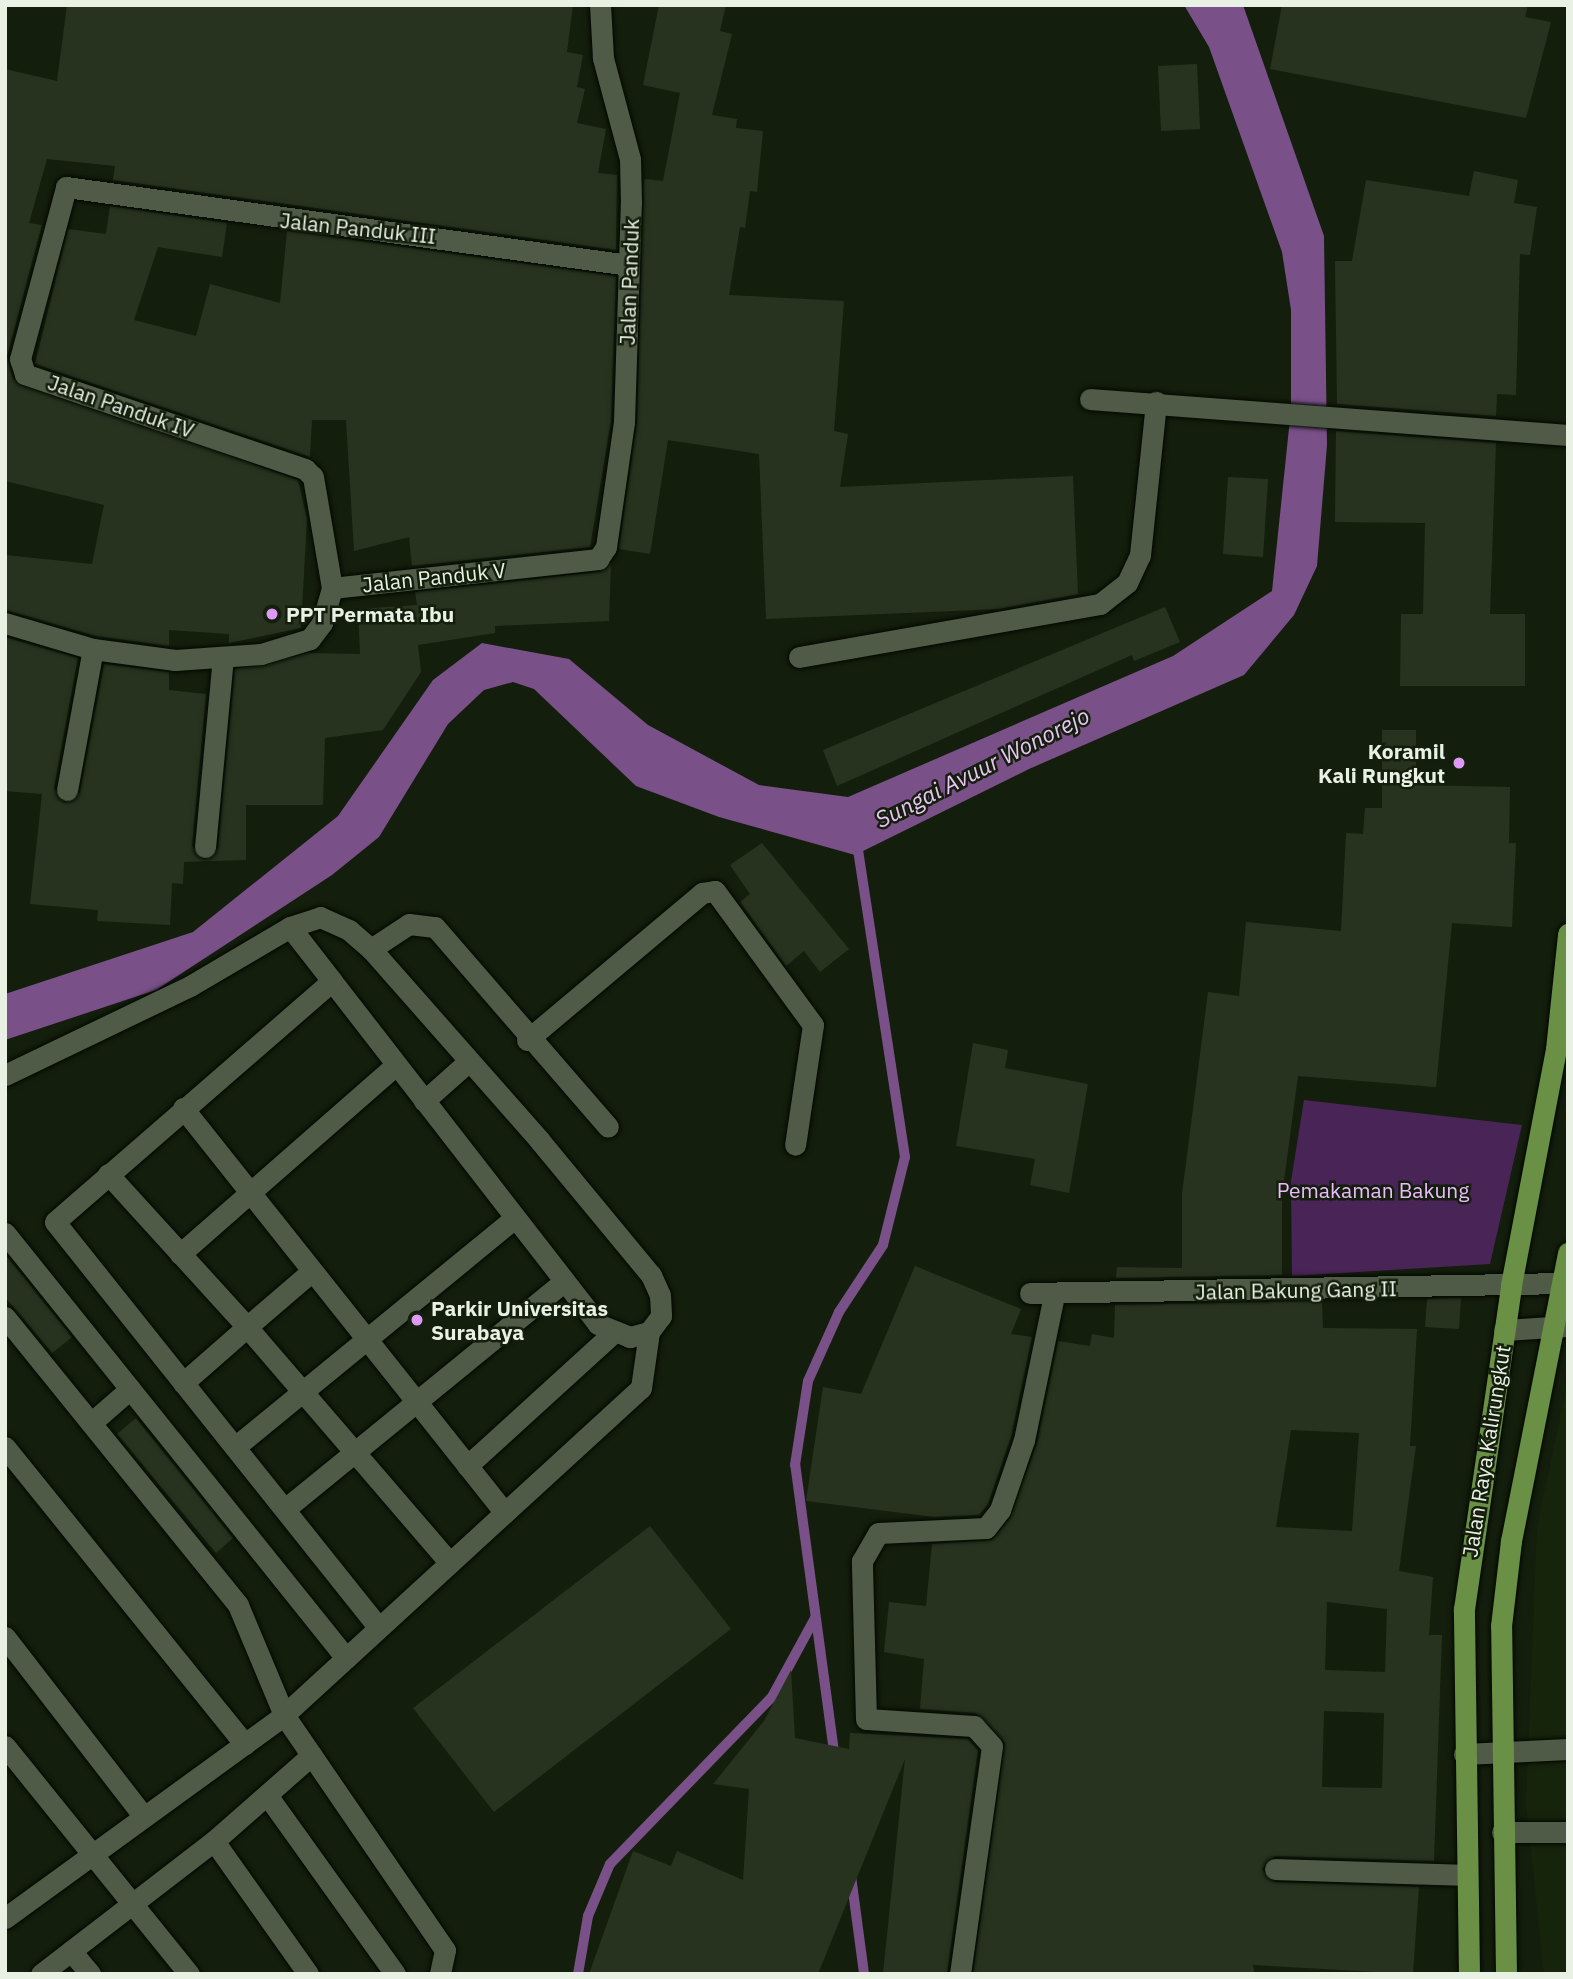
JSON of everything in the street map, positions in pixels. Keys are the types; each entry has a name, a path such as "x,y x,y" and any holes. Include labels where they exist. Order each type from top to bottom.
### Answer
{"main road":[{"name":"Jalan Raya Kalirungkut","path":"1469,1974 1464,1609 1511,1285 1556,1049 1568,934"},
{"name":"Jalan Raya Kalirungkut","path":"1506,1974 1500,1754 1501,1626 1511,1541 1562,1326 1563,1283 1568,1252"}],"street":[{"name":"Jalan Panduk","path":"598,559 606,547 624,422 630,159 603,58 600,5"},
{"name":"Jalan Panduk III","path":"88,187 287,221 629,265"},
{"name":"Jalan Panduk IV","path":"88,187 60,193 20,359 25,373 305,469 313,477 332,587"},
{"path":"1090,399 1156,402 1260,416 1568,435"},
{"path":"799,657 1100,604 1127,583 1140,555 1156,402"},
{"name":"Jalan Panduk V","path":"5,623 93,649 175,660 223,658 298,647 322,623 332,587 598,559"},
{"path":"67,790 93,649"},
{"path":"205,847 223,658"},
{"path":"527,1040 702,893 715,891 813,1025 795,1145"},
{"path":"5,1075 190,986 290,927 320,917 349,930 371,949 469,1061 651,1275 661,1316 649,1332 641,1388 284,1715 95,1853 9,1908"},
{"path":"371,949 409,924 435,927 527,1040 608,1127"},
{"path":"290,927 563,1282 612,1334"},
{"path":"332,981 55,1222 379,1628"},
{"path":"424,1101 469,1061"},
{"path":"180,1254 248,1190 396,1065"},
{"path":"183,1108 505,1513"},
{"path":"108,1174 247,1327 450,1563"},
{"path":"235,1447 364,1335 514,1219"},
{"path":"5,1233 346,1658"},
{"path":"183,1383 312,1271"},
{"path":"285,1509 563,1282"},
{"name":"Jalan Bakung Gang II","path":"1030,1293 1054,1295 1563,1283"},
{"path":"960,1974 992,1746 974,1726 866,1719 862,1561 878,1533 986,1528 1000,1510 1024,1440 1054,1295"},
{"path":"5,1317 238,1605 284,1715 445,1950 440,1974"},
{"path":"1504,1330 1562,1326"},
{"path":"467,1466 612,1334 649,1332"},
{"path":"91,1423 130,1389"},
{"path":"5,1447 245,1744"},
{"path":"5,1637 144,1817"},
{"path":"5,1746 95,1853 189,1974"},
{"path":"1464,1754 1568,1749"},
{"path":"41,1974 214,1842 312,1755"},
{"path":"267,1795 395,1974"},
{"path":"1502,1832 1568,1832"},
{"path":"214,1842 308,1974"},
{"path":"1275,1869 1467,1875"},
{"path":"71,1951 90,1974"},
{"path":"1506,1974 1520,1974"}],"shaded area":[{"path":"1568,1381 1568,1974 1544,1974 1526,1803 1537,1525"}],"green space":[{"name":"Pemakaman Bakung","path":"1304,1100 1522,1125 1490,1264 1292,1276 1291,1181"}],"water":[{"name":"Sungai Avuur Wonorejo","path":"1184,5 1243,5 1324,236 1327,445 1317,566 1294,615 1244,675 1029,769 855,855 719,817 636,786 534,689 513,682 484,690 448,724 379,837 332,875 156,990 5,1040 5,994 193,932 338,816 433,680 482,643 569,659 648,725 759,785 848,797 1173,656 1272,591 1291,409 1291,310 1282,252 1209,47"}],"building":[{"path":"67,5 573,5 567,52 583,55 577,87 585,89 577,123 606,129 598,173 617,175 616,250 113,180 115,166 47,159 29,223 42,225 7,356 13,379 298,480 307,518 301,628 229,643 229,634 169,630 169,646 96,636 5,610 5,555 92,564 104,505 5,481 5,69 57,81"},
{"path":"659,5 726,5 720,31 732,34 712,115 737,119 736,128 763,131 757,192 750,191 745,228 740,227 729,295 844,301 834,431 848,434 840,487 1073,476 1078,594 999,609 766,619 759,454 668,440 650,554 619,549 637,422 644,179 663,181 680,93 643,85"},
{"path":"1282,5 1528,5 1525,17 1551,22 1526,118 1270,69"},
{"path":"1197,64 1200,129 1161,131 1158,66"},
{"path":"1474,171 1518,180 1514,203 1537,207 1530,255 1520,254 1516,395 1497,394 1496,416 1337,404 1335,261 1352,261 1366,180 1469,196"},
{"path":"110,206 227,223 222,257 158,247 134,320 196,336 210,284 280,303 287,231 616,276 611,421 590,547 412,566 409,537 354,551 346,420 312,420 310,457 35,364 68,229 106,234"},
{"path":"1336,431 1496,443 1490,614 1525,614 1525,686 1400,686 1401,614 1423,614 1425,523 1335,522"},
{"path":"1228,477 1268,479 1263,557 1223,554"},
{"path":"611,563 609,621 495,626 495,633 418,645 421,672 383,730 325,738 323,805 246,805 246,860 184,862 183,884 172,883 170,925 97,921 98,910 30,904 42,794 5,791 5,637 78,658 54,788 64,803 80,792 104,664 169,672 169,690 206,694 192,846 204,860 218,848 235,669 308,653 360,654 358,609 417,605 415,592 599,572"},
{"path":"1165,607 1180,642 1134,661 1132,655 837,786 823,750"},
{"path":"1382,730 1416,730 1416,785 1510,787 1509,843 1516,843 1512,927 1452,923 1436,1087 1298,1076 1282,1196 1282,1275 1116,1278 1117,1267 1182,1268 1182,1194 1208,992 1239,996 1246,922 1341,931 1346,833 1363,834 1365,808 1382,808"},
{"path":"762,843 849,949 820,972 804,951 786,966 740,902 750,894 730,865"},
{"path":"973,1043 1008,1050 1005,1068 1088,1084 1069,1193 1030,1185 1035,1159 956,1146"},
{"path":"5,1254 72,1337 52,1353 5,1297"},
{"path":"915,1266 1021,1309 1011,1334 1032,1337 1011,1437 988,1504 979,1515 934,1517 806,1501 823,1387 861,1394"},
{"path":"1461,1298 1459,1329 1425,1327 1427,1299"},
{"path":"1322,1301 1323,1328 1417,1329 1410,1446 1416,1446 1399,1571 1433,1577 1429,1635 1442,1635 1434,1861 1275,1856 1262,1869 1275,1882 1419,1887 1413,1974 1253,1965 1254,1972 1219,1974 973,1974 1005,1743 976,1713 920,1709 924,1659 884,1652 889,1602 926,1606 932,1544 992,1540 1010,1518 1037,1443 1058,1341 1090,1346 1092,1334 1114,1338 1115,1305","holes":["1291,1430 1359,1433 1352,1531 1276,1527","1327,1602 1387,1609 1385,1672 1325,1670","1324,1711 1384,1713 1382,1788 1322,1787"]},
{"path":"136,1418 233,1538 216,1553 117,1434"},
{"path":"650,1526 731,1629 494,1812 413,1708"},
{"path":"791,1670 795,1738 849,1749 850,1733 968,1739 978,1750 947,1974 883,1974 905,1759 818,1974 589,1974 633,1851 671,1866 677,1851 743,1880 749,1789 713,1784 764,1721"}],"waterway":[{"path":"835,1759 795,1465 808,1381 839,1312 883,1245 905,1157 857,843"},
{"path":"578,1974 588,1916 610,1864 772,1697 815,1618"},
{"path":"851,1876 864,1974"}],"place":[{"name":"PPT Permata Ibu","path":"272,614"},
{"name":"Koramil Kali Rungkut","path":"1459,763"},
{"name":"Parkir Universitas Surabaya","path":"417,1320"}]}
